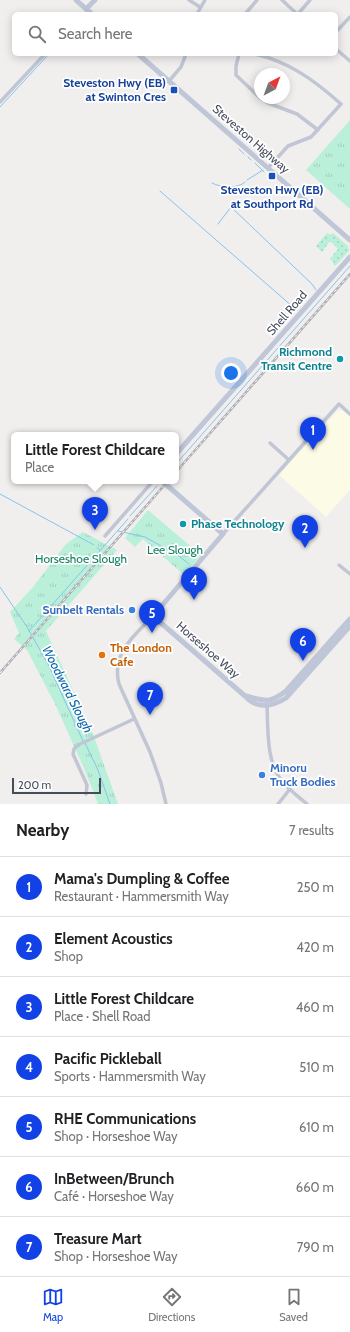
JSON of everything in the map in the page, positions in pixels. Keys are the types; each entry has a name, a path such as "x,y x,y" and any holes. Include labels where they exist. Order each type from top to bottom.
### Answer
{"street":[{"path":"76,0 85,11 95,0"},
{"path":"189,0 200,7"},
{"path":"198,12 204,0"},
{"path":"247,12 257,0"},
{"path":"282,0 296,12"},
{"path":"300,12 310,0"},
{"path":"338,30 350,17"},
{"path":"338,51 350,62"},
{"path":"0,102 43,56"},
{"name":"Steveston Highway","path":"140,56 350,240"},
{"path":"169,81 181,67 185,56"},
{"path":"238,56 236,75 254,92"},
{"path":"268,56 301,72 341,104 307,140 288,146 268,168"},
{"path":"271,104 297,114 318,130"},
{"name":"Shell Road","path":"179,451 350,257"},
{"path":"166,804 161,783 150,752 119,684 116,673 119,657 124,648 338,404 350,414"},
{"path":"270,443 289,460"},
{"path":"105,536 150,484"},
{"path":"165,484 223,534"},
{"path":"339,565 350,574"},
{"name":"Horseshoe Way","path":"153,616 245,696 267,703"},
{"path":"267,703 286,691 350,619"},
{"path":"267,703 281,702 290,695 350,626"},
{"path":"267,703 270,753 273,765 281,781 307,804"},
{"path":"86,794 87,786 73,753 75,748 134,719"},
{"path":"278,804 290,790"}],"shaded area":[{"path":"338,410 343,411 350,417 350,490 326,517 279,475"}],"green space":[{"path":"350,120 350,209 306,170"},
{"path":"327,233 330,235 333,233 348,246 349,251 335,266 330,259 338,249 330,241 322,252 316,246"},
{"name":"Lee Slough","path":"148,510 201,555 184,575 143,539 135,547 125,538"},
{"name":"Horseshoe Slough","path":"83,532 117,550 46,631 93,734 118,804 98,804 56,706 27,650 14,639 19,633 10,612 33,587 66,544"}],"waterway":[{"path":"0,107 47,56"},
{"path":"239,149 244,154"},
{"path":"248,157 251,160"},
{"path":"255,163 264,172"},
{"path":"247,180 263,170"},
{"path":"212,183 220,186 234,187 245,182"},
{"path":"160,191 293,307"},
{"path":"218,224 231,207 312,284 316,290"},
{"path":"179,461 350,266"},
{"path":"130,516 157,486"},
{"path":"0,494 94,545"},
{"path":"29,631 128,519"},
{"path":"118,531 145,537 179,556 189,564"},
{"name":"Woodward Slough","path":"0,587 27,627 49,666 83,741"},
{"name":"Woodward Slough","path":"85,743 98,770 110,804"}],"railway":[{"path":"179,469 350,274"},
{"path":"0,673 165,484"}],"place":[{"name":"Steveston Hwy (EB) at Swinton Cres","path":"174,90"},
{"name":"Steveston Hwy (EB) at Southport Rd","path":"272,176"},
{"name":"Richmond Transit Centre","path":"340,359"},
{"name":"Mama's Dumpling & Coffee","path":"313,450"},
{"name":"Phase Technology","path":"183,524"},
{"name":"Little Forest Childcare","path":"95,530"},
{"name":"Element Acoustics","path":"305,548"},
{"name":"Pacific Pickleball","path":"194,600"},
{"name":"Sunbelt Rentals","path":"132,610"},
{"name":"RHE Communications","path":"152,633"},
{"name":"The London Cafe","path":"102,655"},
{"name":"InBetween/Brunch","path":"303,661"},
{"name":"Treasure Mart","path":"150,715"},
{"name":"Minoru Truck Bodies","path":"262,775"}]}
